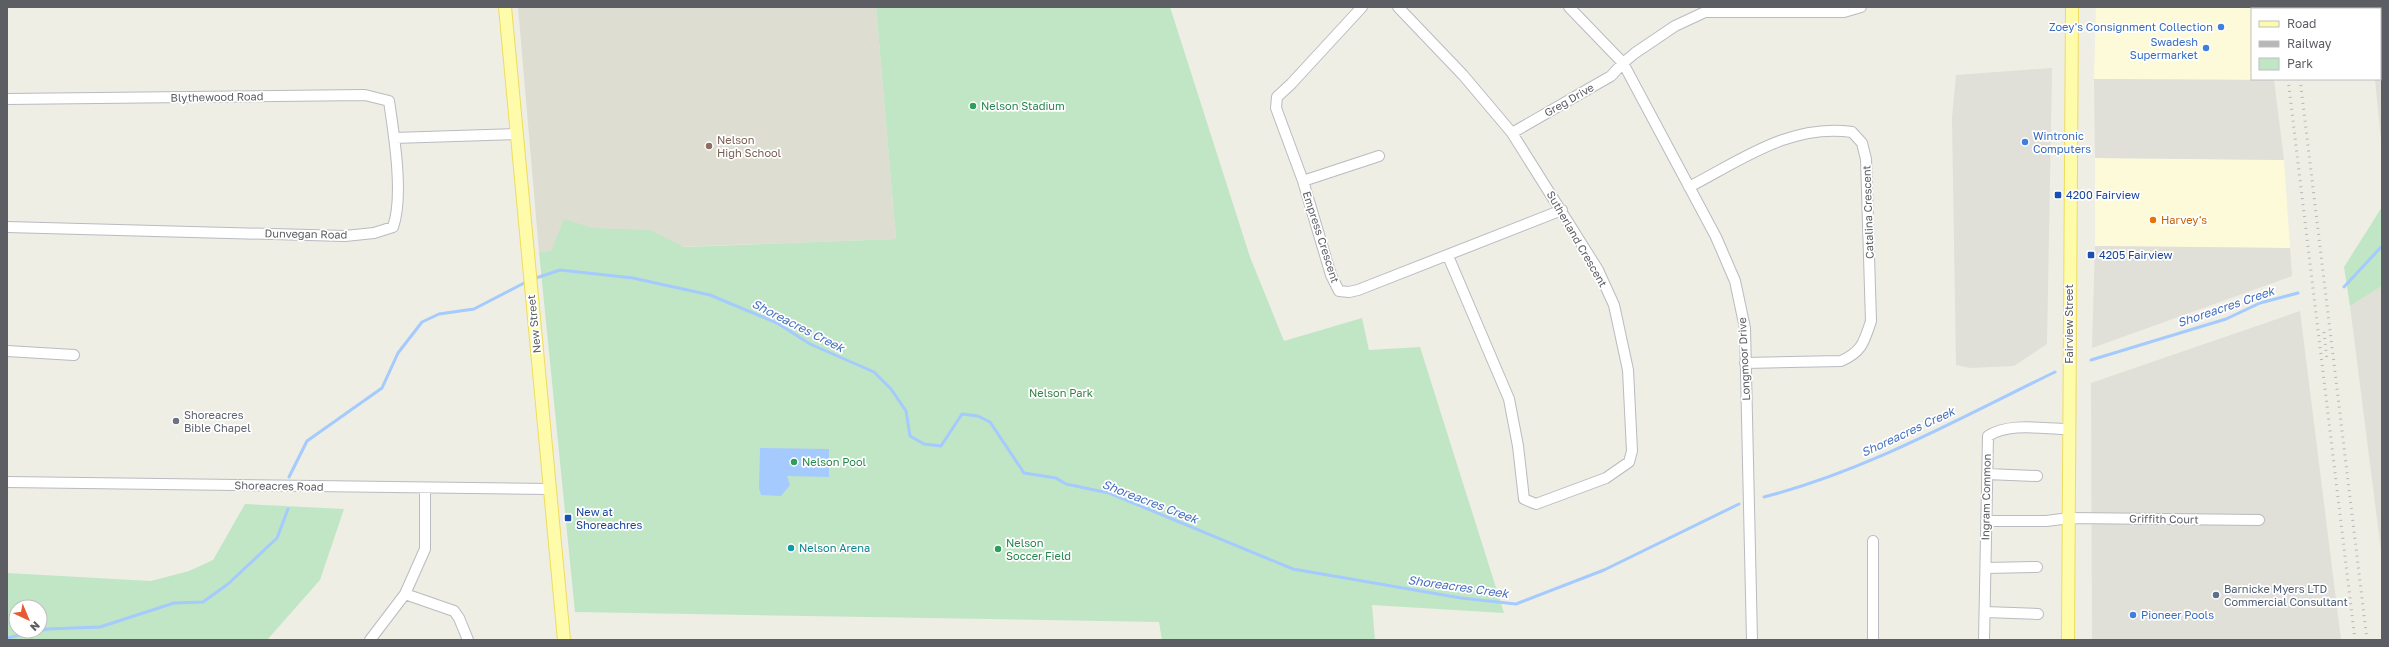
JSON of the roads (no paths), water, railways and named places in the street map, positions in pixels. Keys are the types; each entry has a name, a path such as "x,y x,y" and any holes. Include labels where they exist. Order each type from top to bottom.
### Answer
{"main road":[{"name":"New Street","path":"505,7 564,640"},
{"name":"Fairview Street","path":"2068,640 2070,518 2068,429 2072,7"}],"street":[{"name":"Empress Crescent","path":"1362,7 1291,84 1277,97 1276,108 1303,181 1331,275 1339,291 1349,292 1358,290 1448,256 1562,210"},
{"name":"Sutherland Crescent","path":"1398,7 1463,75 1512,133 1562,210 1598,270 1614,305 1628,370 1632,451 1629,462 1606,478 1536,504 1524,499 1518,446 1509,399 1448,256"},
{"name":"Longmoor Drive","path":"1569,7 1622,63 1689,187 1735,281 1745,328 1752,640"},
{"name":"Greg Drive","path":"1512,133 1611,76 1622,63 1675,26 1705,12 1844,12 1861,7"},
{"name":"Blythewood Road","path":"7,99 365,95 389,101 394,138"},
{"name":"Catalina Crescent","path":"1689,187 1769,143 1790,137 1836,130 1852,132 1862,143 1866,158 1871,321 1865,340 1856,355 1841,361 1745,363"},
{"path":"394,138 516,134"},
{"name":"Dunvegan Road","path":"7,227 345,236 374,233 393,227 398,213 394,138"},
{"path":"1303,181 1380,156"},
{"path":"7,351 74,355"},
{"name":"Ingram Common","path":"1984,640 1988,436 1995,431 2025,428 2068,429"},
{"path":"1987,474 2037,476"},
{"name":"Shoreacres Road","path":"7,482 550,489"},
{"path":"370,640 405,594 425,550 425,488"},
{"name":"Griffith Court","path":"1986,521 2046,521 2070,518 2259,520"},
{"path":"1873,541 1873,640"},
{"path":"1986,568 2037,567"},
{"path":"405,594 454,611 459,618 468,640"},
{"path":"1985,612 2038,614"}],"water":[{"name":"Nelson Pool","path":"760,448 829,449 829,477 787,476 790,485 781,496 761,495 759,488"}],"waterway":[{"name":"Shoreacres Creek","path":"2344,287 2382,246"},
{"name":"Shoreacres Creek","path":"533,279 560,270 633,278 710,295 777,323 810,344 874,372 891,389 906,411 910,436 924,444 941,446 962,414 978,416 990,422 1024,473 1056,478 1066,484 1109,493 1293,569 1461,598 1516,604 1604,570 1739,504"},
{"name":"Shoreacres Creek","path":"289,477 307,441 382,388 398,353 422,322 439,314 474,309 528,281"},
{"name":"Shoreacres Creek","path":"2091,360 2226,319 2260,303 2298,293"},
{"name":"Shoreacres Creek","path":"1764,497 1802,486 1876,458 1948,425 2055,372"},
{"name":"Shoreacres Creek","path":"7,638 48,629 100,627 174,603 203,602 228,584 277,538 288,509"}],"railway":[{"path":"2288,80 2355,640"},
{"path":"2300,80 2367,640"},
{"path":"2324,332 2327,360"}],"place":[{"name":"Zoey's Consignment Collection","path":"2221,27"},
{"name":"Swadesh Supermarket","path":"2206,48"},
{"name":"Nelson Stadium","path":"973,106"},
{"name":"Wintronic Computers","path":"2025,142"},
{"name":"Nelson High School","path":"709,146"},
{"name":"4200 Fairview","path":"2058,195"},
{"name":"Harvey's","path":"2153,220"},
{"name":"4205 Fairview","path":"2091,255"},
{"name":"Shoreacres Bible Chapel","path":"176,421"},
{"name":"Nelson Pool","path":"794,462"},
{"name":"New at Shoreachres","path":"568,518"},
{"name":"Nelson Arena","path":"791,548"},
{"name":"Nelson Soccer Field","path":"998,549"},
{"name":"Barnicke Myers LTD Commercial Consultant","path":"2216,595"},
{"name":"Pioneer Pools","path":"2133,615"}],"park label":[{"name":"Nelson Park","path":"1061,393"}]}
